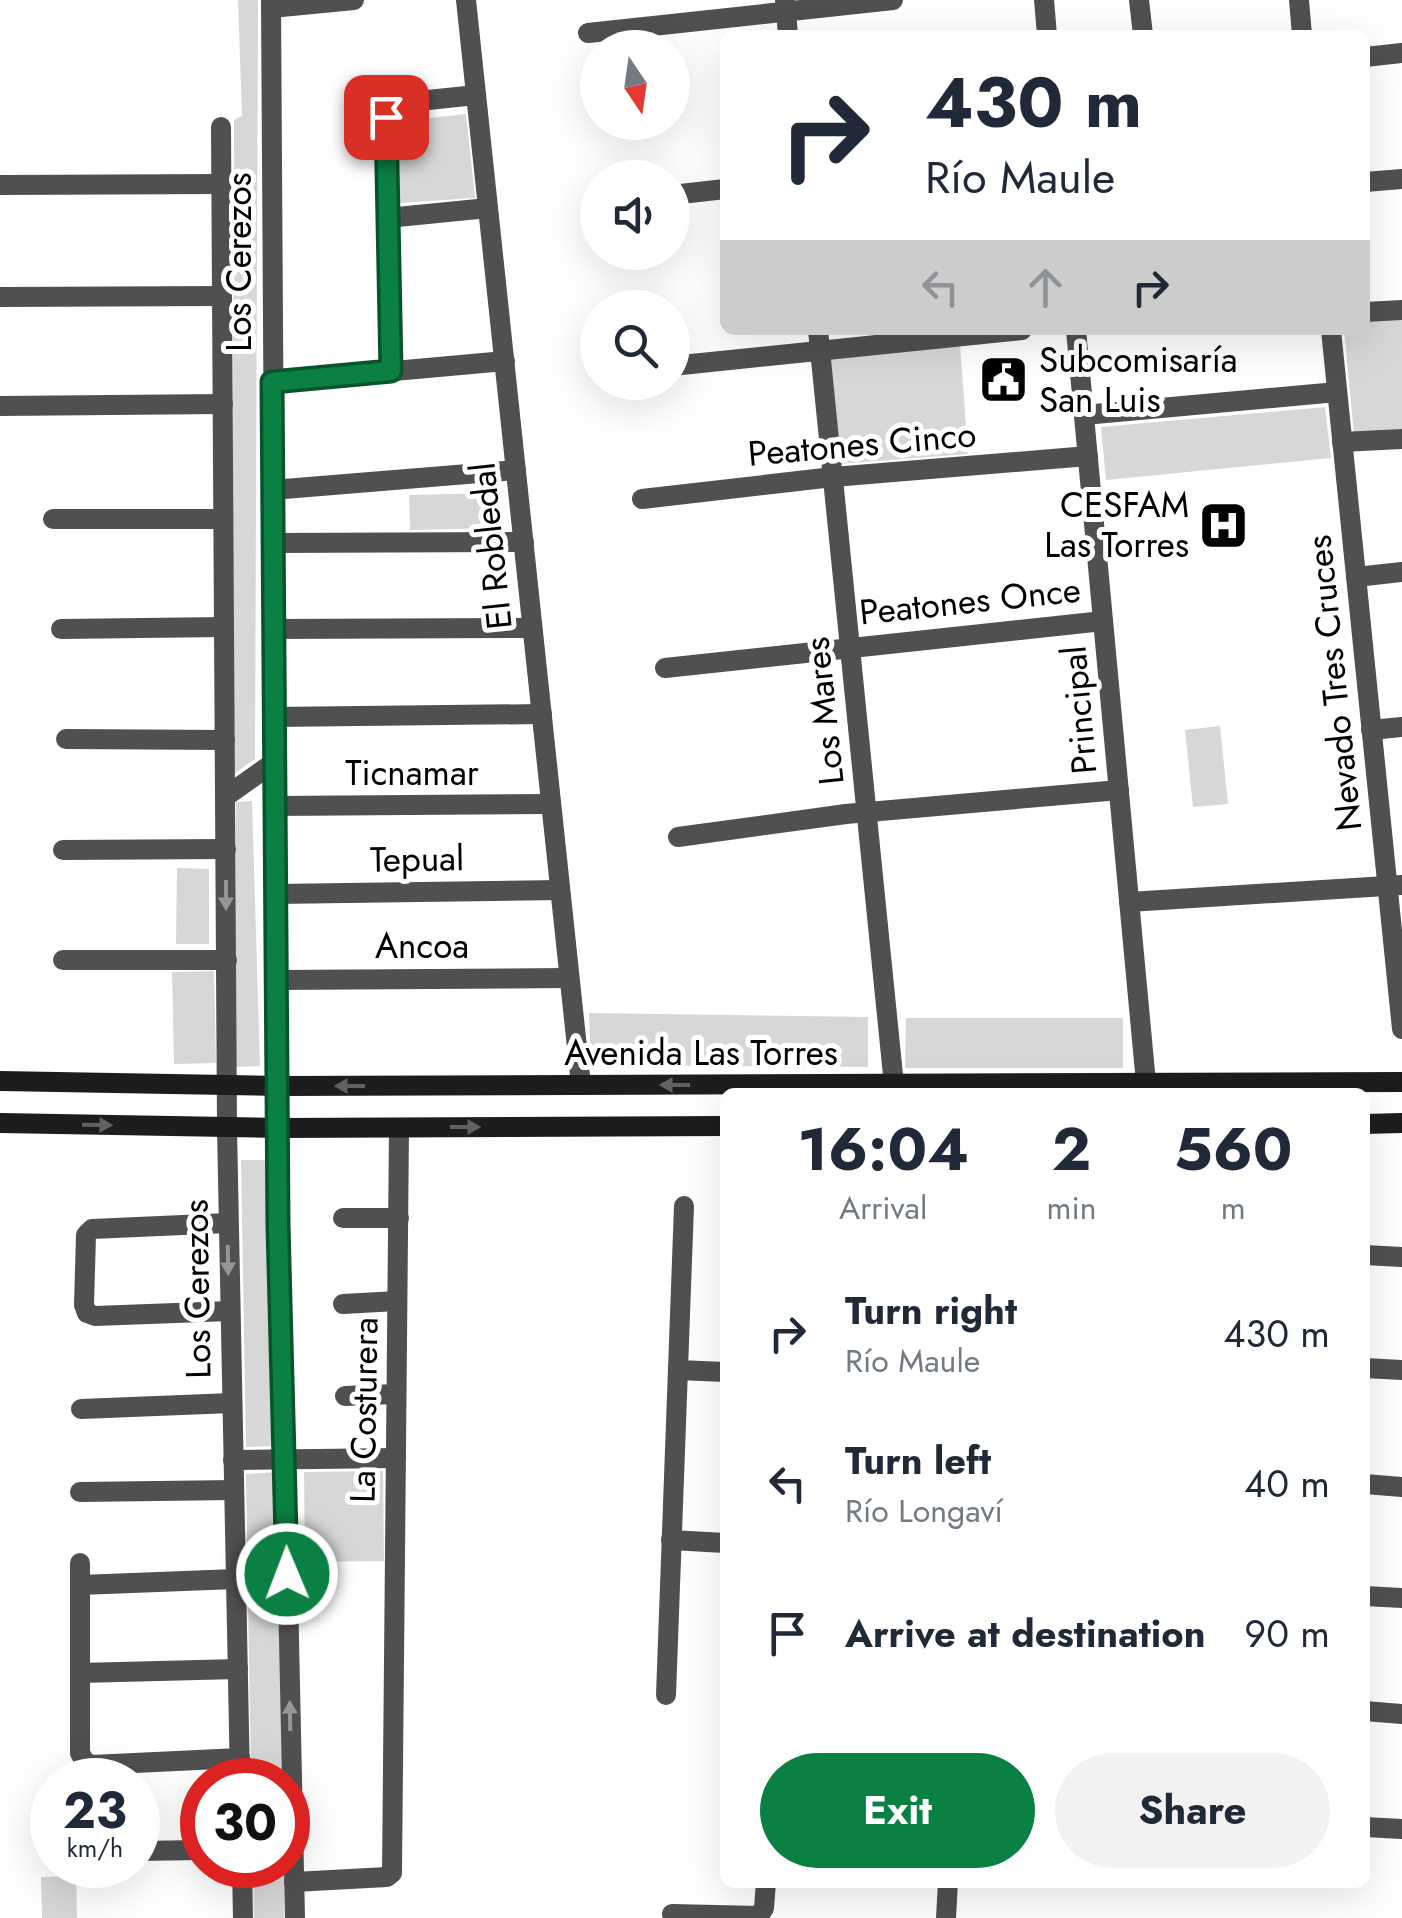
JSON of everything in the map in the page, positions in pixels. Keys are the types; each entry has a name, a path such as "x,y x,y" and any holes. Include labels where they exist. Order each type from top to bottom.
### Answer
{"main road":[{"name":"Avenida Las Torres","path":"0,1081 788,1088"},
{"name":"Avenida Las Torres","path":"867,1088 1146,1084 1185,1088 1402,1082"},
{"name":"Avenida Las Torres","path":"0,1123 228,1128 720,1126"},
{"path":"1370,1124 1402,1124"}],"street":[{"path":"270,4 354,0"},
{"name":"El Robledal","path":"466,0 580,1085"},
{"path":"609,30 785,5 894,0"},
{"path":"1044,0 1047,30"},
{"path":"1139,0 1142,30"},
{"path":"1299,0 1302,30"},
{"name":"Los Cerezos","path":"270,4 273,763 291,1758"},
{"path":"785,5 788,30"},
{"path":"1370,56 1402,53"},
{"path":"391,371 385,122 390,108 399,103 476,95"},
{"name":"Los Cerezos","path":"221,128 228,1223 240,1758"},
{"path":"1370,182 1402,179"},
{"path":"0,185 221,184"},
{"path":"690,193 720,190"},
{"path":"388,218 488,208"},
{"path":"0,297 222,296"},
{"path":"1370,312 1402,310"},
{"path":"690,363 819,340 920,335"},
{"name":"Principal","path":"1076,335 1146,1084"},
{"name":"Nevado Tres Cruces","path":"1331,335 1372,730 1395,886 1401,1018"},
{"name":"Los Mares","path":"819,340 894,1085"},
{"path":"272,382 504,361"},
{"path":"1084,414 1337,392"},
{"path":"0,406 223,404"},
{"path":"1342,442 1402,438"},
{"name":"Peatones Cinco","path":"642,499 833,477 1088,456"},
{"path":"272,490 516,470"},
{"path":"53,520 224,519"},
{"path":"272,543 524,542"},
{"path":"1356,578 1402,572"},
{"name":"Peatones Once","path":"665,668 1103,621"},
{"path":"62,629 224,627"},
{"path":"273,629 532,628"},
{"path":"273,716 542,714"},
{"path":"1372,730 1402,728"},
{"path":"66,739 225,740"},
{"path":"226,797 273,763"},
{"path":"678,837 867,813 1119,790"},
{"name":"Ticnamar","path":"274,806 551,804"},
{"path":"63,850 226,850"},
{"path":"1129,902 1395,886"},
{"name":"Tepual","path":"275,894 560,890"},
{"path":"63,960 226,960"},
{"name":"Ancoa","path":"276,980 569,978"},
{"name":"La Costurera","path":"310,1881 387,1877 392,1872 399,1128"},
{"path":"666,1695 684,1206"},
{"path":"342,1218 398,1218"},
{"path":"228,1223 92,1229 86,1236 84,1305 87,1313 95,1316 230,1311"},
{"path":"1370,1255 1402,1257"},
{"path":"343,1304 398,1301"},
{"path":"1370,1368 1402,1370"},
{"path":"678,1370 720,1372"},
{"path":"345,1396 396,1394"},
{"path":"81,1408 232,1402"},
{"path":"233,1460 396,1458"},
{"path":"1370,1484 1402,1487"},
{"path":"80,1492 234,1490"},
{"path":"672,1540 720,1542"},
{"path":"80,1563 80,1753 88,1764 180,1760"},
{"path":"80,1585 236,1580"},
{"path":"1370,1596 1402,1598"},
{"path":"80,1673 238,1669"},
{"path":"1370,1711 1402,1714"},
{"path":"1370,1827 1402,1829"},
{"path":"242,1888 243,1918"},
{"name":"Los Cerezos","path":"294,1888 295,1918"},
{"path":"672,1914 759,1916 764,1908 766,1888"},
{"path":"946,1918 948,1888"}],"shaded area":[{"path":"238,0 258,0 255,759 235,773 234,120 242,116"},
{"path":"466,114 475,198 399,203 394,122"},
{"path":"1402,317 1402,432 1354,434 1344,335 1370,335 1370,319"},
{"path":"960,344 968,454 838,464 830,354"},
{"path":"1325,407 1331,458 1106,480 1101,427"},
{"path":"496,493 497,528 410,530 409,495"},
{"path":"1220,726 1228,804 1193,807 1185,730"},
{"path":"252,801 260,1066 235,1067 236,802"},
{"path":"177,868 209,869 209,944 176,944"},
{"path":"214,971 216,1063 174,1064 172,972"},
{"path":"589,1013 868,1017 868,1067 591,1065"},
{"path":"906,1018 1123,1018 1123,1068 905,1068"},
{"path":"241,1160 266,1160 276,1446 246,1447"},
{"path":"383,1471 384,1561 305,1562 304,1472"},
{"path":"279,1472 283,1758 251,1758 246,1474"},
{"path":"41,1888 76,1888 77,1918 42,1918"},
{"path":"253,1888 284,1888 284,1918 254,1918"}],"place":[{"name":"Subcomisaría San Luis","path":"1004,380"},
{"name":"CESFAM Las Torres","path":"1224,525"}],"route":[{"path":"287,1574 278,1226 272,382 391,371 386,117"}]}
